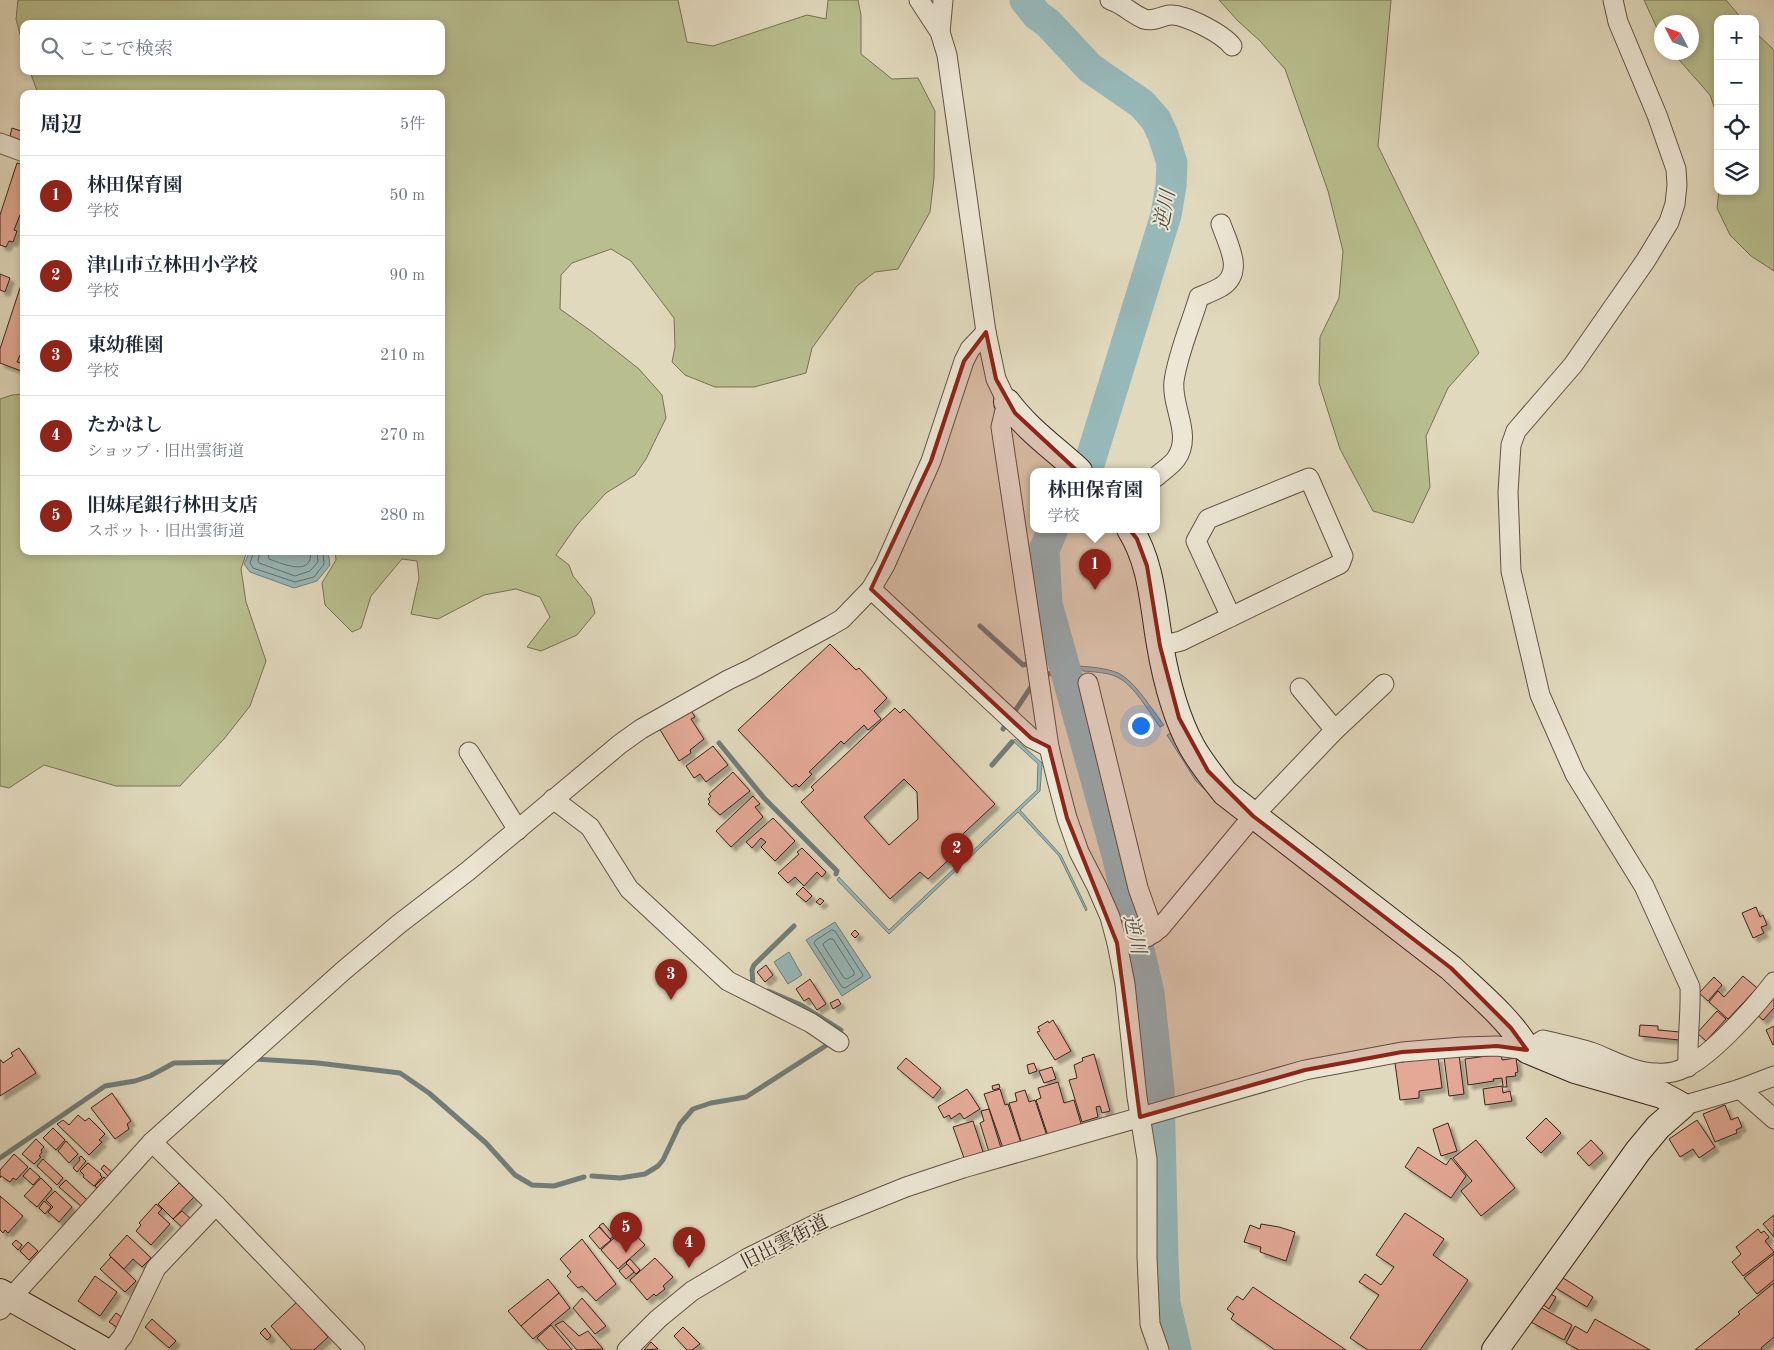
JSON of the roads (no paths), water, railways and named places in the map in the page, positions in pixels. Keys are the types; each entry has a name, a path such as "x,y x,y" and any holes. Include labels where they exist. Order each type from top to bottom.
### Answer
{"street":[{"path":"919,0 940,32 947,55 966,203 986,332 996,379 1015,414 1076,468"},
{"path":"940,32 943,0"},
{"path":"1110,0 1120,3 1144,19 1153,20 1168,8 1227,39 1232,46"},
{"path":"1613,0 1618,22 1657,115 1676,169 1675,204 1669,222 1646,260 1573,365 1516,431 1511,445 1508,492 1511,571 1540,695 1575,774 1644,886 1690,987 1688,1067"},
{"path":"0,144 20,151"},
{"path":"1160,473 1175,460 1182,447 1183,433 1174,402 1174,382 1199,297 1222,286 1232,277 1235,266 1221,224"},
{"path":"103,1350 4,1300 152,1142 343,971 399,924 468,871 620,744 641,729 842,618 871,589 885,565 931,461 964,361 970,350 986,332"},
{"path":"1007,402 1001,427 1056,780 1079,852 1103,902 1137,938"},
{"path":"1160,646 1181,641 1231,617 1340,564 1343,556 1309,478 1208,519 1196,541 1231,617"},
{"path":"1132,533 1147,566 1160,646 1168,684 1179,718 1192,747 1208,771 1226,792 1253,816 1451,968 1511,1028 1527,1050 1575,1070 1662,1095 1682,1106"},
{"path":"871,589 1031,738 1050,747"},
{"path":"1088,683 1138,888 1137,938 1125,984 1145,1116 1150,1324 1159,1350"},
{"path":"1137,938 1336,730 1384,684"},
{"path":"1300,688 1336,730"},
{"path":"469,752 518,830"},
{"path":"553,799 590,827 629,889 728,981 812,1023 839,1042"},
{"path":"1527,1050 1543,1040 1590,1052 1640,1071 1656,1073 1674,1072 1688,1067 1706,1054 1774,982"},
{"name":"旧出雲街道","path":"627,1350 658,1319 692,1291 748,1258 824,1220 906,1187 963,1168 1305,1070 1402,1052 1496,1046 1527,1050"},
{"path":"1495,1350 1638,1151 1658,1127 1682,1106 1740,1090 1774,1076"},
{"path":"1740,1090 1774,1119"},
{"path":"152,1142 216,1205 355,1350"},
{"path":"112,1350 123,1336 156,1268 216,1205"}],"water":[{"path":"248,555 329,555 330,565 317,581 294,588 250,572 244,564"},
{"path":"1079,666 1109,670 1124,677 1137,689 1164,725 1160,727 1141,699 1123,681 1109,674 1083,671"},
{"path":"1171,733 1220,804 1196,781 1167,735"},
{"path":"1015,739 1042,763 1040,791 1020,810 1061,855 1087,909 1086,911 1059,856 1018,812 889,934 837,880 839,877 889,930 1037,790 1038,764 1013,741"},
{"path":"835,922 871,977 842,996 806,940"},
{"path":"789,952 802,975 788,984 774,962"}],"waterway":[{"name":"逆川","path":"1025,0 1037,15 1048,23 1090,68 1142,104 1156,120 1172,163 1171,186 1166,215 1088,468"},
{"name":"逆川","path":"1051,533 1044,550 1047,604 1117,855 1149,993 1159,1089 1165,1303 1176,1350"},
{"path":"980,626 1023,665 1030,663"},
{"path":"1048,674 1071,669"},
{"path":"1003,729 1033,684"},
{"path":"992,765 1012,742"},
{"path":"719,743 764,798 837,871 836,874"},
{"path":"756,986 753,985 752,970 754,965 794,926"},
{"path":"768,991 801,1005 841,1030"},
{"path":"592,1176 620,1178 645,1174 658,1166 663,1160 680,1124 693,1109 711,1103 746,1097 830,1043"},
{"path":"255,1059 318,1063 400,1073 429,1093 486,1143 515,1175 532,1185 554,1186 584,1177"},
{"path":"0,1158 105,1086 135,1081 150,1076 174,1063 230,1062"}],"place":[{"name":"林田保育園","path":"1095,590"},
{"name":"津山市立林田小学校","path":"957,874"},
{"name":"東幼稚園","path":"671,1000"},
{"name":"旧妹尾銀行林田支店","path":"626,1253"},
{"name":"たかはし","path":"689,1268"}]}
